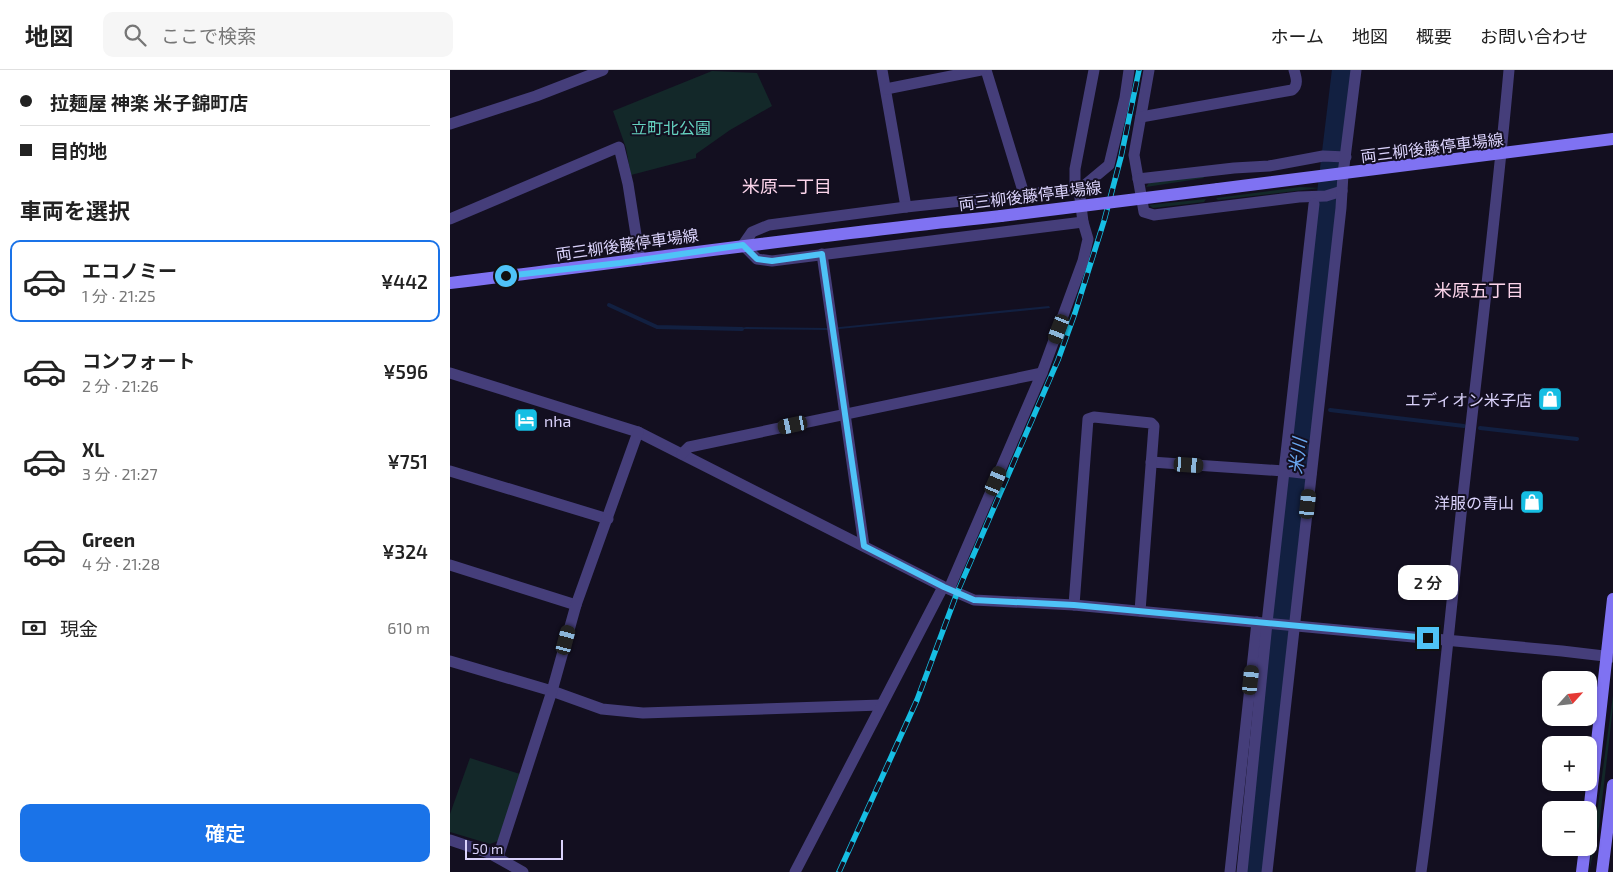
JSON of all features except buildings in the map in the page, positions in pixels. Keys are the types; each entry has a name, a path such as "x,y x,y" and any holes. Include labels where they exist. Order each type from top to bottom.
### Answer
{"main road":[{"name":"両三柳後藤停車場線","path":"450,283 640,260 868,229 1001,216 1613,140"},
{"path":"1590,801 1610,657 1613,599"},
{"path":"1602,872 1613,785"},
{"path":"1582,872 1584,856"}],"street":[{"path":"450,124 536,96 603,70"},
{"path":"882,70 906,207"},
{"path":"886,89 981,70"},
{"path":"986,70 1024,194"},
{"path":"795,872 881,705 946,588 1042,373 1083,261 1088,239 1077,190 1075,168 1094,70"},
{"path":"1083,222 772,261 757,259 743,245 752,232 769,225 906,207 1077,190 1109,165 1129,70"},
{"path":"1149,70 1134,155 1144,212 1154,215 1299,197 1326,196 1342,191"},
{"path":"1141,117 1292,90 1296,84 1294,70"},
{"path":"1267,872 1292,625 1342,191 1342,174 1346,157 1356,70"},
{"path":"1421,872 1433,788 1447,640 1510,70"},
{"path":"450,219 618,147 628,184 640,260"},
{"path":"1138,179 1268,166 1323,156 1346,157"},
{"path":"1230,872 1286,471 1314,204"},
{"path":"822,254 864,546"},
{"path":"450,373 638,432 946,588 974,600 1074,605 1610,657"},
{"path":"682,454 689,447 1042,373"},
{"path":"1074,605 1088,419 1094,417 1153,423 1140,611"},
{"path":"498,857 552,692 576,605 638,432"},
{"path":"1151,462 1309,474"},
{"path":"450,471 608,519"},
{"path":"450,565 576,605"},
{"path":"1242,872 1265,623"},
{"path":"450,661 602,709 643,713 881,705"},
{"path":"450,840 489,853 523,872"}],"green space":[{"name":"立町北公園","path":"712,71 757,73 772,106 730,130 696,154 696,158 631,175 626,148 613,111"},
{"path":"1203,176 1204,178 1146,187 1149,183"},
{"path":"1300,187 1320,188 1218,200 1216,198"},
{"path":"1206,199 1204,202 1153,208 1149,205"},
{"path":"1613,695 1597,836 1597,813"},
{"path":"470,758 520,774 498,841 490,844 450,832 450,814"}],"water":[{"path":"1049,306 1050,308 829,330 738,329 746,327 830,328"}],"waterway":[{"name":"米川","path":"1252,872 1287,540 1344,70"},
{"path":"609,305 657,327 742,329"},
{"path":"1330,410 1464,426"},
{"path":"1480,428 1577,439"}],"railway":[{"path":"839,872 917,700 957,593 1058,360 1104,221 1121,157 1139,70"}],"place":[{"name":"エディオン米子店","path":"1550,399"},
{"name":"nha","path":"526,420"},
{"name":"洋服の青山","path":"1532,502"}],"district":[{"name":"米原一丁目","path":"787,186"},
{"name":"米原五丁目","path":"1479,290"}],"route":[{"path":"506,276 620,263 743,245 757,259 772,261 822,254 864,546 944,587 974,600 1074,605 1428,638"}]}
